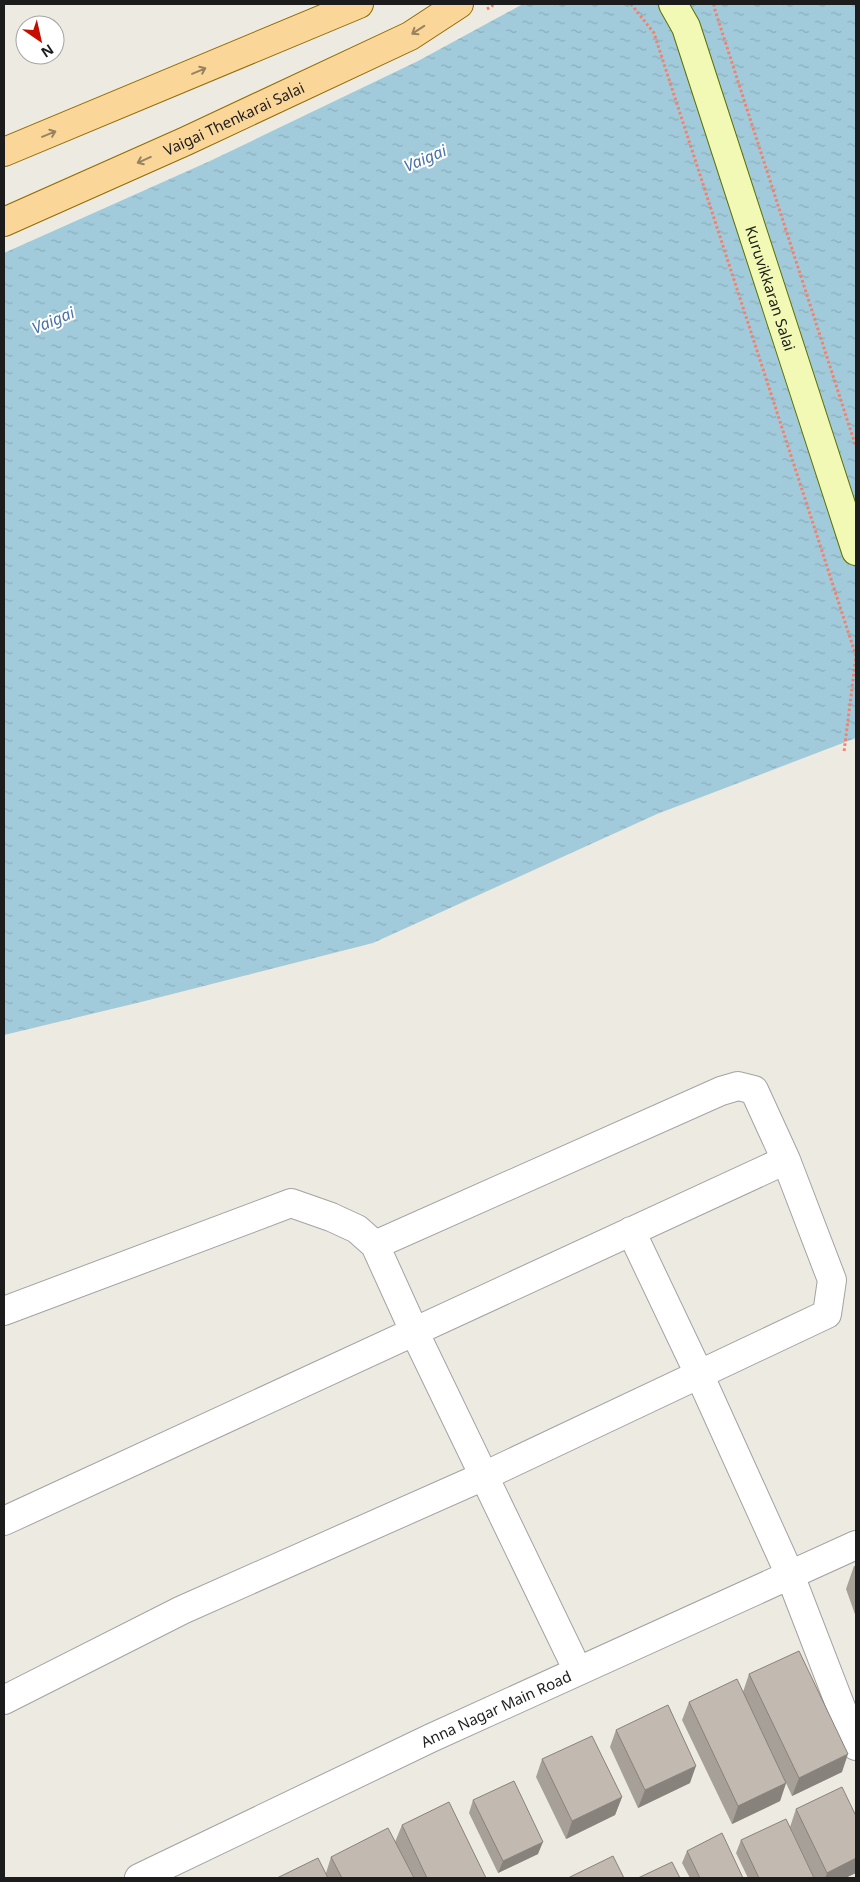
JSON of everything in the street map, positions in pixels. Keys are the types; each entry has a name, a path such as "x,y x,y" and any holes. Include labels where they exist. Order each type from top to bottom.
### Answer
{"main road":[{"path":"4,152 359,4"},
{"name":"Vaigai Thenkarai Salai","path":"4,222 186,141 410,36 458,4"},
{"name":"Kuruvikkaran Salai","path":"673,4 687,15 856,551"}],"street":[{"path":"4,1700 182,1610 484,1476 827,1314 832,1280 786,1160 754,1090 738,1086 721,1091 375,1245"},
{"path":"4,1521 414,1330 786,1160"},
{"path":"4,1311 291,1202 332,1217 357,1229 375,1245 578,1671"},
{"path":"631,1231 699,1374 790,1575 856,1746"},
{"name":"Anna Nagar Main Road","path":"139,1878 431,1738 856,1545"}],"path":[{"path":"631,4 654,33 856,656 844,752"},
{"path":"714,4 856,447"}],"water":[{"name":"Vaigai","path":"523,4 856,4 856,738 657,814 373,943 4,1035 4,253 210,161 418,61"}],"building":[{"path":"799,1651 848,1754 799,1778 749,1674"},
{"path":"737,1679 786,1783 738,1806 689,1702"},
{"path":"668,1705 696,1766 645,1790 616,1730"},
{"path":"592,1736 622,1797 572,1821 542,1759"},
{"path":"514,1781 543,1842 503,1861 473,1800"},
{"path":"842,1787 856,1816 856,1858 827,1873 796,1809"},
{"path":"449,1802 486,1878 427,1878 402,1825"},
{"path":"786,1819 814,1878 759,1878 741,1840"},
{"path":"388,1828 414,1878 342,1878 331,1857"},
{"path":"722,1833 743,1878 700,1878 687,1851"},
{"path":"613,1856 624,1878 568,1878"},
{"path":"318,1858 328,1878 277,1878"},
{"path":"672,1862 680,1878 638,1878"}]}
